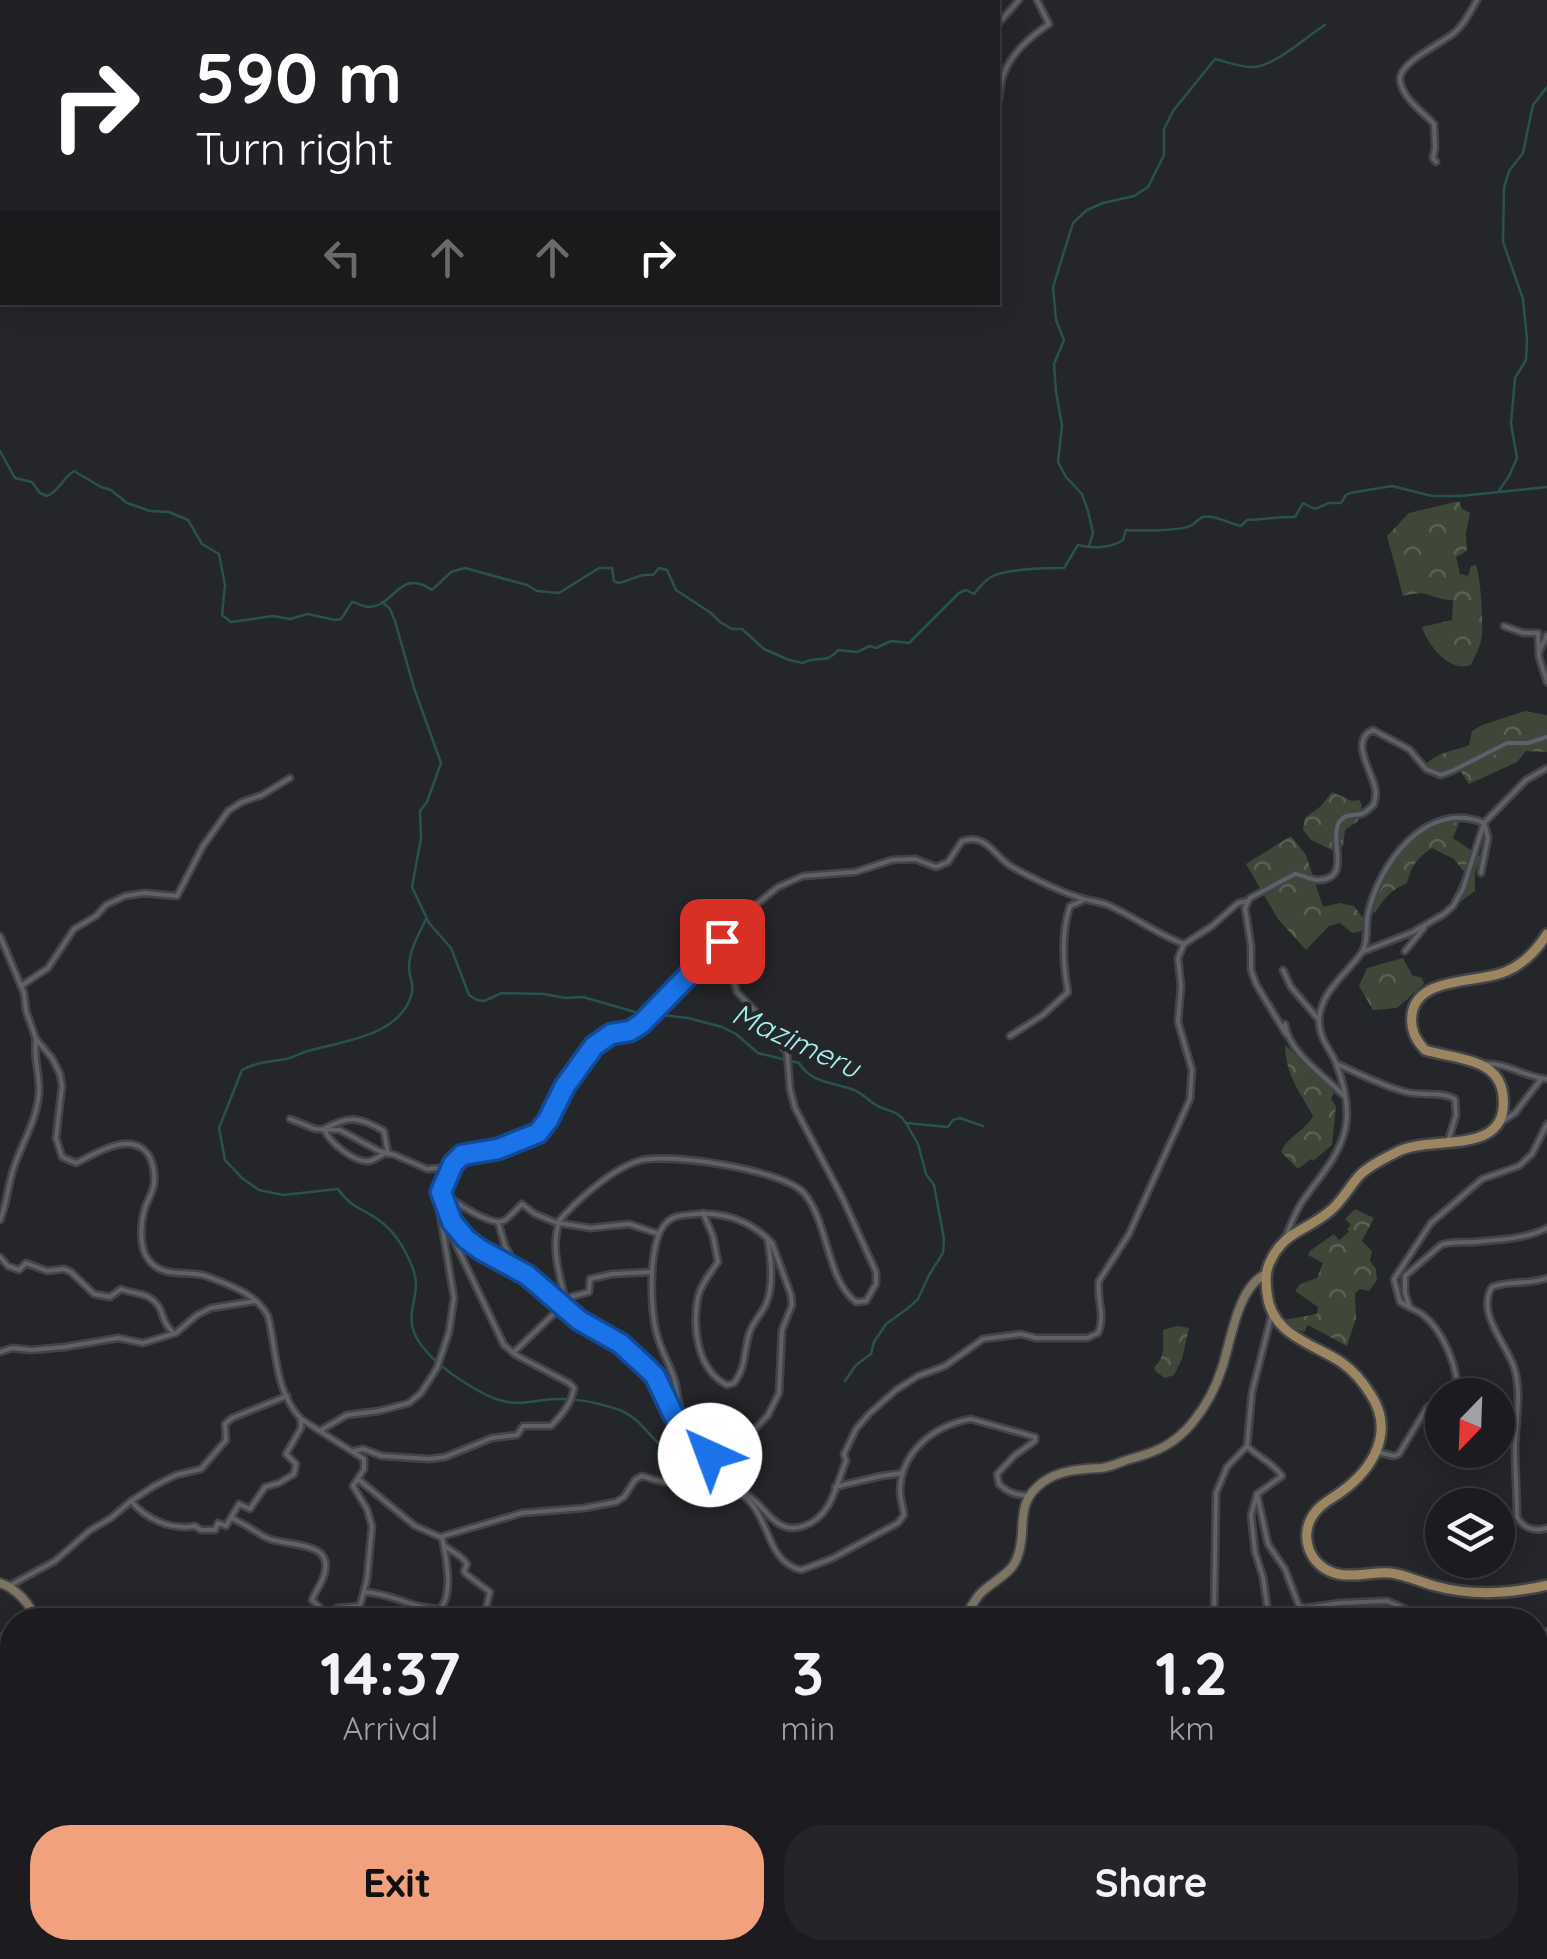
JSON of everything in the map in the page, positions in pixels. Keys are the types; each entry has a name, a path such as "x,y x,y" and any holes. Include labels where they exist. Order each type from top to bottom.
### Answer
{"main road":[{"path":"1547,934 1523,964 1502,974 1427,990 1412,1015 1412,1032 1425,1050 1483,1064 1492,1072 1503,1092 1496,1126 1475,1140 1412,1146 1360,1174 1328,1212 1286,1236 1266,1274 1272,1313 1293,1337 1342,1363 1363,1383 1381,1419 1380,1440 1370,1465 1311,1518 1306,1541 1320,1567 1346,1576 1378,1572 1438,1587 1479,1592 1507,1593 1547,1585"},
{"path":"970,1608 1016,1562 1022,1512 1029,1495 1046,1480 1084,1468 1104,1468 1155,1452 1177,1439 1202,1410 1222,1368 1236,1314 1254,1282 1266,1274"},
{"path":"5,1585 30,1608"}],"street":[{"path":"1000,22 1019,0"},
{"path":"1000,90 1013,58 1049,24 1038,0"},
{"path":"1436,162 1434,124 1408,97 1400,80 1402,72 1457,31 1477,0"},
{"path":"1504,626 1523,633 1538,633 1547,682"},
{"path":"1539,652 1547,635"},
{"path":"1539,652 1547,660"},
{"path":"358,1479 415,1526 442,1536 522,1513 612,1504 624,1498 642,1476 746,1493 778,1524 794,1530 808,1524 824,1510 836,1488 846,1461 844,1454 856,1429 907,1382 945,1366 986,1338 1020,1334 1036,1338 1087,1338 1098,1333 1102,1324 1098,1283 1129,1234 1190,1099 1192,1070 1178,1022 1178,958 1184,944 1238,902 1247,902 1294,874 1320,880 1331,876 1339,858 1334,836 1340,820 1348,814 1361,814 1374,804 1375,784 1362,748 1366,732 1373,730 1409,749 1426,769 1441,775 1507,743 1528,743 1547,737"},
{"path":"1362,952 1426,925 1454,906 1484,824 1526,780 1547,768"},
{"path":"21,986 48,968 74,929 96,916 106,904 144,893 176,896 203,846 228,811 290,778"},
{"path":"1286,1236 1298,1208 1340,1146 1348,1114 1346,1098 1336,1064 1323,1041 1319,1020 1328,992 1365,946 1376,889 1398,850 1423,828 1444,820 1469,819 1484,824"},
{"path":"1482,873 1488,838 1484,824"},
{"path":"321,1430 348,1415 409,1403 425,1388 437,1368 449,1332 454,1298 438,1214 440,1194 458,1158 467,1152 498,1149 538,1133 594,1046 611,1034 630,1031 641,1024 722,941 732,924 786,883 816,874 855,872 892,860 915,859 936,867 948,862 958,844 976,838 1014,869 1074,896 1099,901 1184,944"},
{"path":"1010,1036 1043,1015 1068,992 1064,968 1068,913 1073,904 1086,900"},
{"path":"1247,902 1251,970 1256,984 1298,1052 1346,1098"},
{"path":"1405,951 1426,925"},
{"path":"0,936 21,986 36,1039 52,1058 62,1080 56,1138 63,1158 76,1163 99,1151 128,1144 144,1150 151,1158 154,1183 142,1231 147,1259 162,1270 206,1276 246,1293 266,1310 277,1371 286,1396 301,1419 364,1460 364,1469 354,1487 368,1509 372,1526 367,1578 360,1606 337,1608"},
{"path":"565,1304 556,1247 558,1223 578,1201 622,1170 640,1160 659,1159 760,1172 802,1190 818,1216 839,1278 851,1299 866,1301 873,1292 876,1272 869,1254 795,1108 787,1052 737,992 722,941"},
{"path":"1283,970 1291,987 1319,1020"},
{"path":"1285,1024 1286,1034"},
{"path":"0,1220 12,1172 38,1103 36,1039"},
{"path":"1336,1064 1403,1091 1455,1099 1456,1115 1448,1143"},
{"path":"1483,1064 1502,1064 1532,1078 1544,1078"},
{"path":"1496,1126 1514,1114 1544,1078"},
{"path":"290,1119 314,1129 340,1130 427,1169 452,1167"},
{"path":"324,1129 340,1120 370,1123 384,1131 387,1153"},
{"path":"1456,1378 1448,1352 1425,1316 1400,1302 1394,1279 1432,1222 1482,1179 1519,1166 1532,1154 1547,1124"},
{"path":"324,1129 334,1145 364,1160 387,1153"},
{"path":"440,1194 498,1222 506,1220 522,1204 558,1223 586,1228 629,1224 659,1234"},
{"path":"440,1194 460,1234 565,1304 591,1328 621,1344 655,1376 674,1416 706,1446 712,1460 714,1486"},
{"path":"354,1452 364,1449 382,1456 416,1460 446,1457 492,1438 517,1435 523,1426 551,1426 567,1409 574,1388 504,1344 448,1228 440,1194"},
{"path":"703,1214 714,1236 718,1262 698,1296 696,1332 710,1372 727,1384 734,1384 742,1372 751,1329 770,1292 768,1238"},
{"path":"696,1435 681,1412 673,1374 653,1323 652,1272 659,1234 671,1219 729,1215 750,1225 772,1243 792,1304 782,1330 779,1393 742,1450 746,1493"},
{"path":"498,1222 505,1246 519,1271"},
{"path":"1410,1308 1404,1292 1406,1276 1441,1245 1528,1236 1547,1228"},
{"path":"0,1258 19,1270 26,1262 47,1271 64,1269 94,1294 110,1297 121,1289 142,1294 156,1302 165,1326 176,1333"},
{"path":"513,1353 565,1304 588,1293 590,1279 652,1272"},
{"path":"1547,1278 1492,1287 1488,1296 1494,1330 1514,1368 1518,1385 1517,1517 1535,1530 1547,1528"},
{"path":"0,1352 118,1338 143,1343 176,1333 212,1308 256,1301"},
{"path":"1214,1608 1216,1493 1226,1467 1248,1446 1252,1392 1272,1313"},
{"path":"5,1585 55,1562 132,1500 176,1475 200,1469 226,1440 225,1424 232,1418 286,1396"},
{"path":"1377,1452 1400,1454 1425,1410"},
{"path":"132,1500 148,1516 182,1528 215,1530 218,1524 228,1525 239,1504 250,1510 265,1488 294,1474 296,1464 286,1454 301,1428 301,1419"},
{"path":"731,1490 752,1505 784,1564 803,1570 898,1524 904,1515 900,1488 903,1473 913,1452 934,1432 971,1419 1035,1436 1036,1440 1002,1466 998,1474 999,1484 1006,1490 1029,1495"},
{"path":"1248,1446 1282,1476 1258,1494 1252,1505 1251,1525 1267,1608"},
{"path":"836,1488 903,1473"},
{"path":"1258,1494 1268,1544 1285,1569 1299,1606 1387,1601 1403,1608"},
{"path":"232,1518 269,1540 302,1544 319,1552 324,1561 324,1576 312,1600 321,1608"},
{"path":"441,1608 448,1583 442,1536"},
{"path":"444,1545 464,1558 466,1574 490,1592 486,1608"},
{"path":"364,1592 426,1608"}],"green space":[{"path":"1459,501 1462,509 1470,513 1467,551 1456,557 1460,574 1468,576 1471,566 1476,565 1482,614 1479,647 1471,665 1463,666 1441,656 1422,627 1452,620 1453,600 1419,593 1403,596 1387,536 1409,513"},
{"path":"1525,711 1547,715 1547,752 1526,751 1517,762 1469,784 1457,766 1440,772 1427,763 1469,745 1472,731 1482,725"},
{"path":"1332,792 1359,800 1362,805 1358,821 1345,830 1343,846 1334,851 1311,840 1303,830 1305,818"},
{"path":"1460,821 1453,838 1481,857 1475,873 1475,891 1460,902 1450,903 1465,873 1454,859 1432,848 1416,862 1407,883 1388,895 1375,913 1371,910 1385,879 1414,839 1442,823"},
{"path":"1291,836 1306,855 1323,907 1339,903 1354,906 1363,918 1362,931 1352,933 1340,923 1329,926 1306,950 1278,919 1246,864"},
{"path":"1403,958 1412,975 1422,978 1424,984 1397,1008 1373,1010 1359,986 1367,968"},
{"path":"1285,1045 1334,1093 1331,1099 1336,1106 1332,1145 1298,1169 1281,1152 1313,1116 1291,1074"},
{"path":"1355,1209 1374,1218 1362,1241 1372,1251 1370,1261 1377,1280 1369,1291 1360,1289 1355,1293 1356,1318 1347,1346 1308,1325 1304,1332 1283,1320 1317,1314 1318,1307 1295,1291 1300,1284 1317,1278 1323,1263 1308,1255 1334,1234 1339,1240 1349,1232 1351,1225 1345,1219"},
{"path":"1189,1328 1182,1359 1174,1375 1165,1378 1154,1367 1162,1355 1163,1330"}],"waterway":[{"path":"1089,546 1093,533 1082,494 1058,462 1062,425 1054,364 1064,340 1056,320 1053,287 1073,223 1087,210 1134,196 1148,187 1164,155 1164,129 1173,111 1215,59 1245,67 1264,65 1325,25"},
{"path":"1498,492 1517,458 1511,424 1515,378 1526,360 1527,339 1523,299 1503,242 1504,188 1509,171 1523,153 1533,105 1547,87"},
{"path":"0,451 15,478 32,482 47,496 74,471 127,503 188,520 202,544 219,554 225,585 222,615 231,622 273,616 290,619 308,614 341,619 352,602 367,607 378,605 412,583 432,590 451,572 465,568 537,591 559,593 599,568 612,568 618,583 653,575 659,568 667,570 676,590 720,622 732,629 742,629 764,649 803,663 829,658 838,650 857,652 891,641 909,643 959,593 966,590 974,594 997,574 1064,568 1078,545 1113,545 1123,540 1126,530 1185,528 1207,516 1241,526 1247,520 1295,517 1303,503 1315,509 1341,503 1350,493 1392,486 1432,496 1547,487"},
{"name":"Mazimeru","path":"382,602 395,621 441,763 420,811 421,838 412,887 429,923 451,948 469,995 484,1001 502,993 583,997 635,1012 688,1018 722,1027 758,1053 799,1063 817,1079 858,1092 898,1114 906,1123 948,1127 960,1118 983,1126"},
{"path":"426,919 410,957 412,993 396,1019 353,1040 242,1070 219,1128 225,1160 259,1190 283,1195 338,1189 386,1226 401,1244 414,1272 411,1319 417,1339 432,1358 462,1380 509,1402 572,1399 617,1409 638,1422 664,1448 684,1459"},
{"path":"845,1381 856,1365 871,1354 886,1324 918,1299 943,1253 934,1185 906,1123"}],"route":[{"path":"710,1455 696,1435 674,1416 648,1369 621,1344 579,1320 527,1275 460,1234 441,1192 453,1164 462,1155 498,1149 538,1133 594,1046 611,1034 630,1031 641,1024 722,941"}]}
